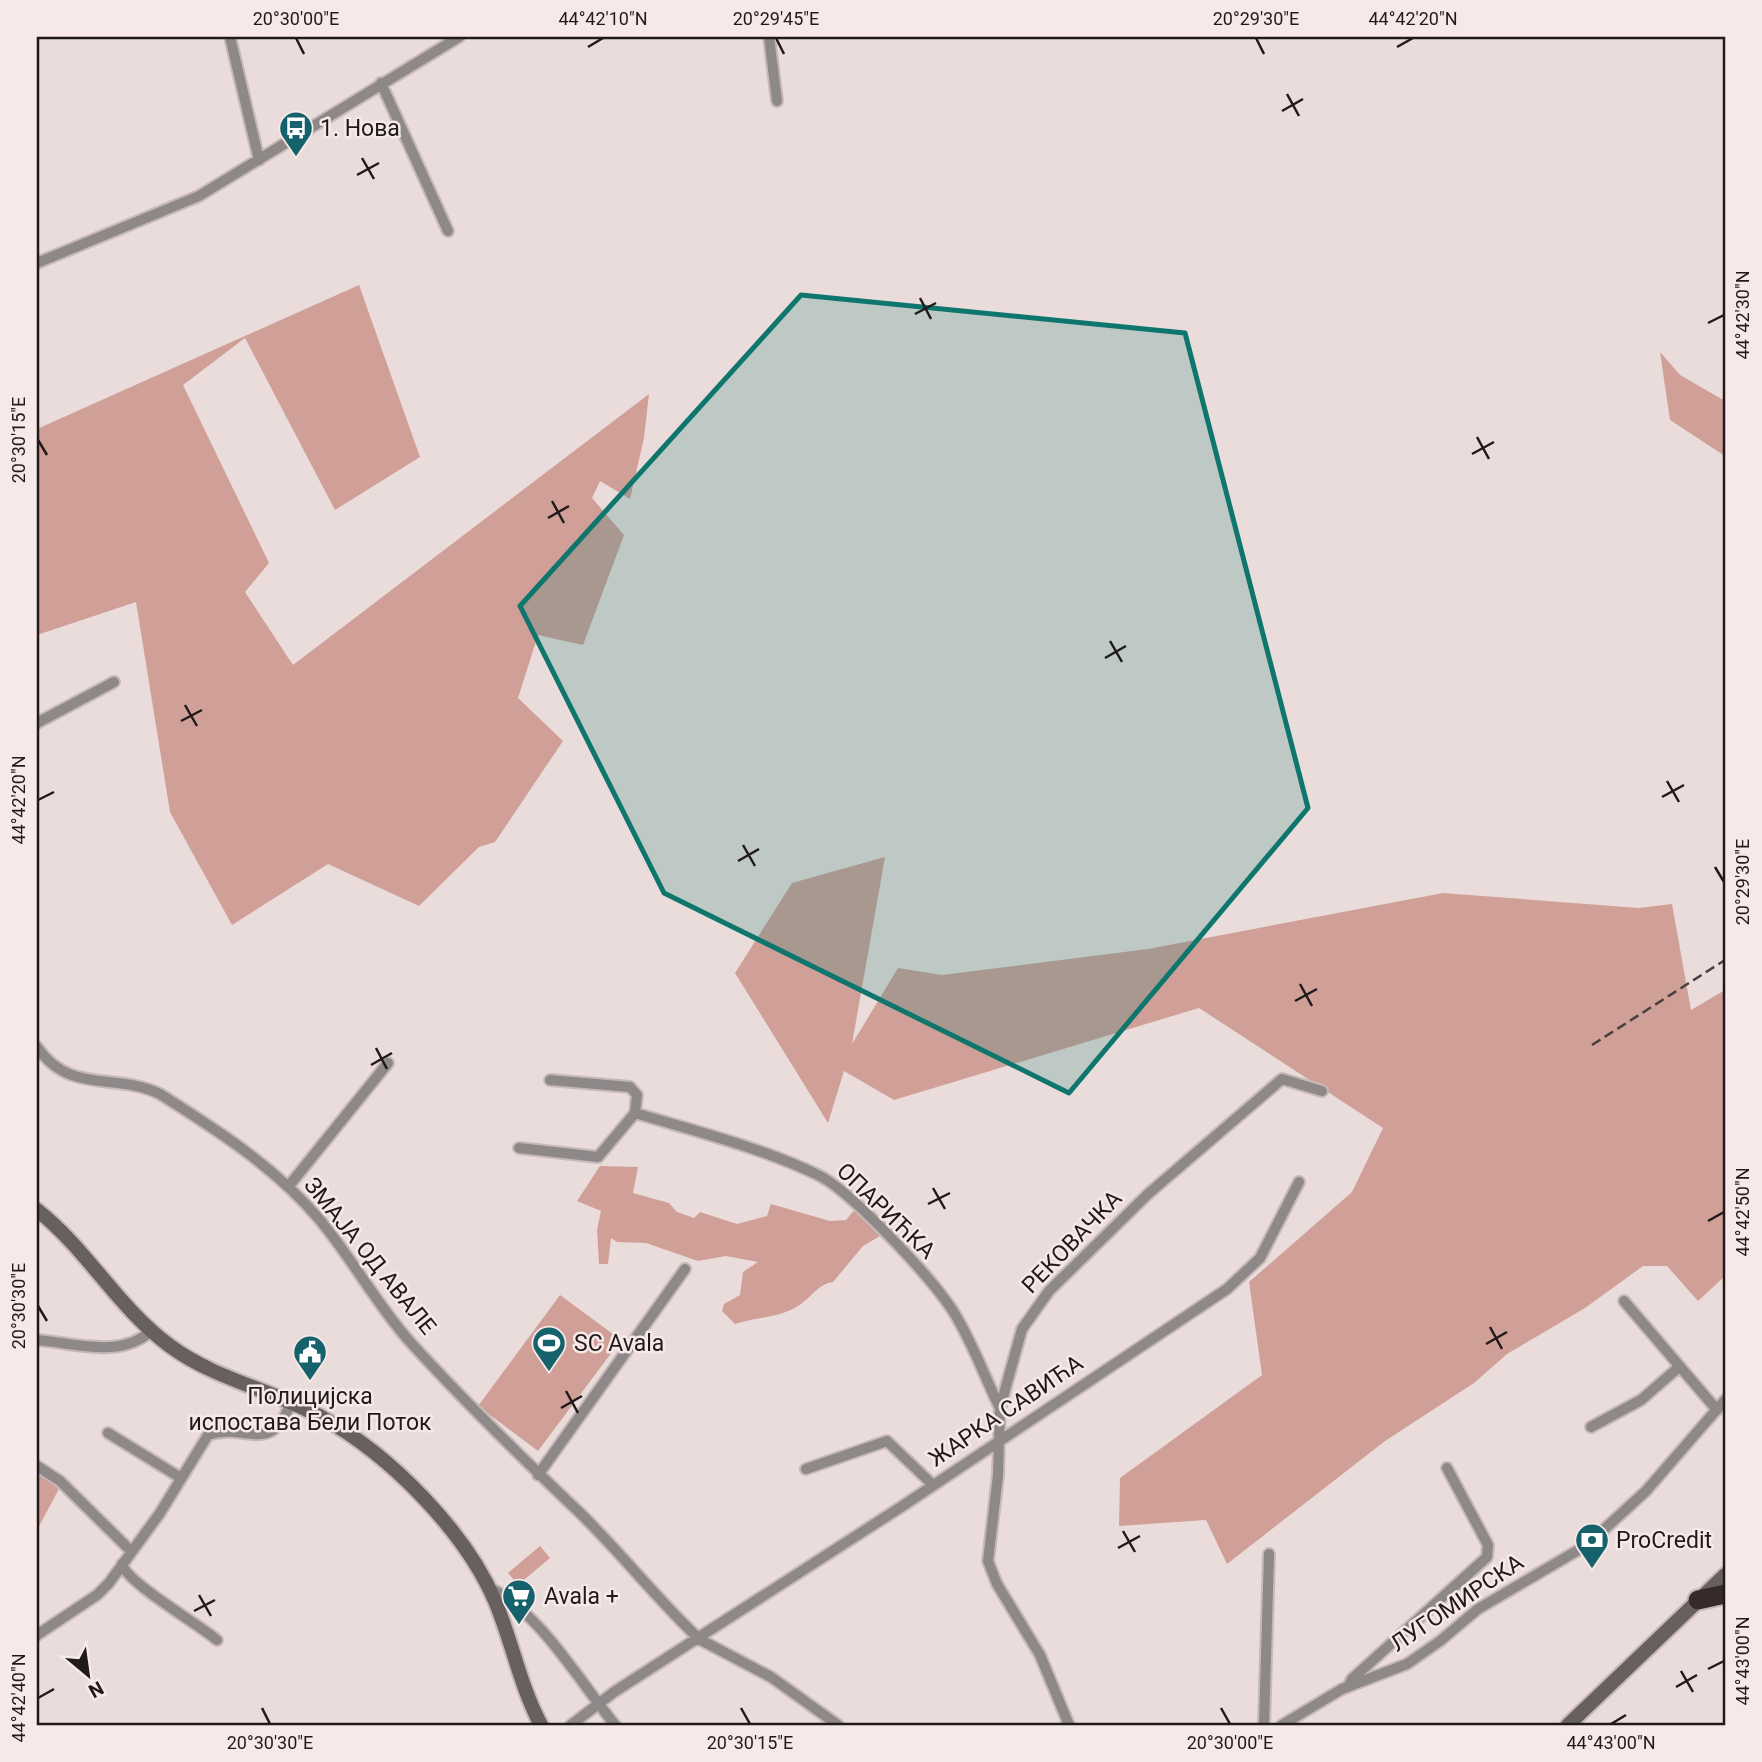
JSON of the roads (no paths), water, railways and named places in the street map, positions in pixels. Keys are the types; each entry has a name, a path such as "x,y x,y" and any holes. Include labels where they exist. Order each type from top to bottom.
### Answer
{"highway":[{"path":"1698,1600 1725,1594"}],"main road":[{"path":"37,1210 67,1237 151,1331 177,1351 203,1366 291,1402 333,1424 412,1488 457,1538 488,1587 541,1725"},
{"path":"1568,1725 1725,1575"}],"street":[{"path":"230,37 259,160"},
{"path":"37,263 183,203 259,160 459,37"},
{"path":"769,37 777,101"},
{"path":"381,83 448,230"},
{"path":"37,723 114,682"},
{"name":"ЗМАЈА ОД АВАЛЕ","path":"37,1047 49,1063 65,1074 92,1081 145,1087 160,1094 250,1154 288,1187 326,1228 387,1316 699,1639 771,1677 838,1725"},
{"path":"288,1187 388,1063"},
{"name":"РЕКОВАЧКА","path":"1069,1725 1040,1655 997,1584 988,1561 1000,1408 1022,1329 1034,1309 1063,1278 1181,1164 1282,1079 1322,1091"},
{"path":"519,1148 598,1157 635,1113 636,1095 630,1087 550,1080"},
{"name":"ОПАРИЋКА","path":"635,1113 818,1174 837,1188 877,1225 950,1306 1000,1408"},
{"name":"ЖАРКА САВИЋА","path":"571,1725 1242,1276 1259,1258 1299,1182"},
{"path":"538,1475 685,1269"},
{"path":"1624,1301 1717,1410"},
{"path":"37,1340 111,1348 139,1340 151,1331"},
{"path":"1591,1427 1640,1400 1679,1367"},
{"name":"ЛУГОМИРСКА","path":"1282,1725 1348,1687 1407,1664 1478,1609 1587,1545 1646,1491 1725,1400"},
{"path":"37,1635 97,1595 160,1513 208,1435 257,1435 271,1432 282,1423 291,1402"},
{"path":"108,1433 181,1478"},
{"path":"806,1469 887,1441 933,1485"},
{"path":"1348,1687 1352,1679 1488,1557 1488,1545 1447,1468"},
{"path":"42,1469 68,1488 130,1550"},
{"path":"1264,1725 1269,1554"},
{"path":"122,1564 129,1577 195,1621 217,1640"},
{"path":"488,1587 509,1599 529,1619 615,1725"}],"railway":[{"path":"1592,1045 1725,960"}],"place":[{"name":"1. Нова","path":"296,158"},
{"name":"SC Avala","path":"549,1373"},
{"name":"Полицијска испостава Бели Поток","path":"310,1382"},
{"name":"ProCredit","path":"1592,1570"},
{"name":"Avala +","path":"519,1626"}]}
